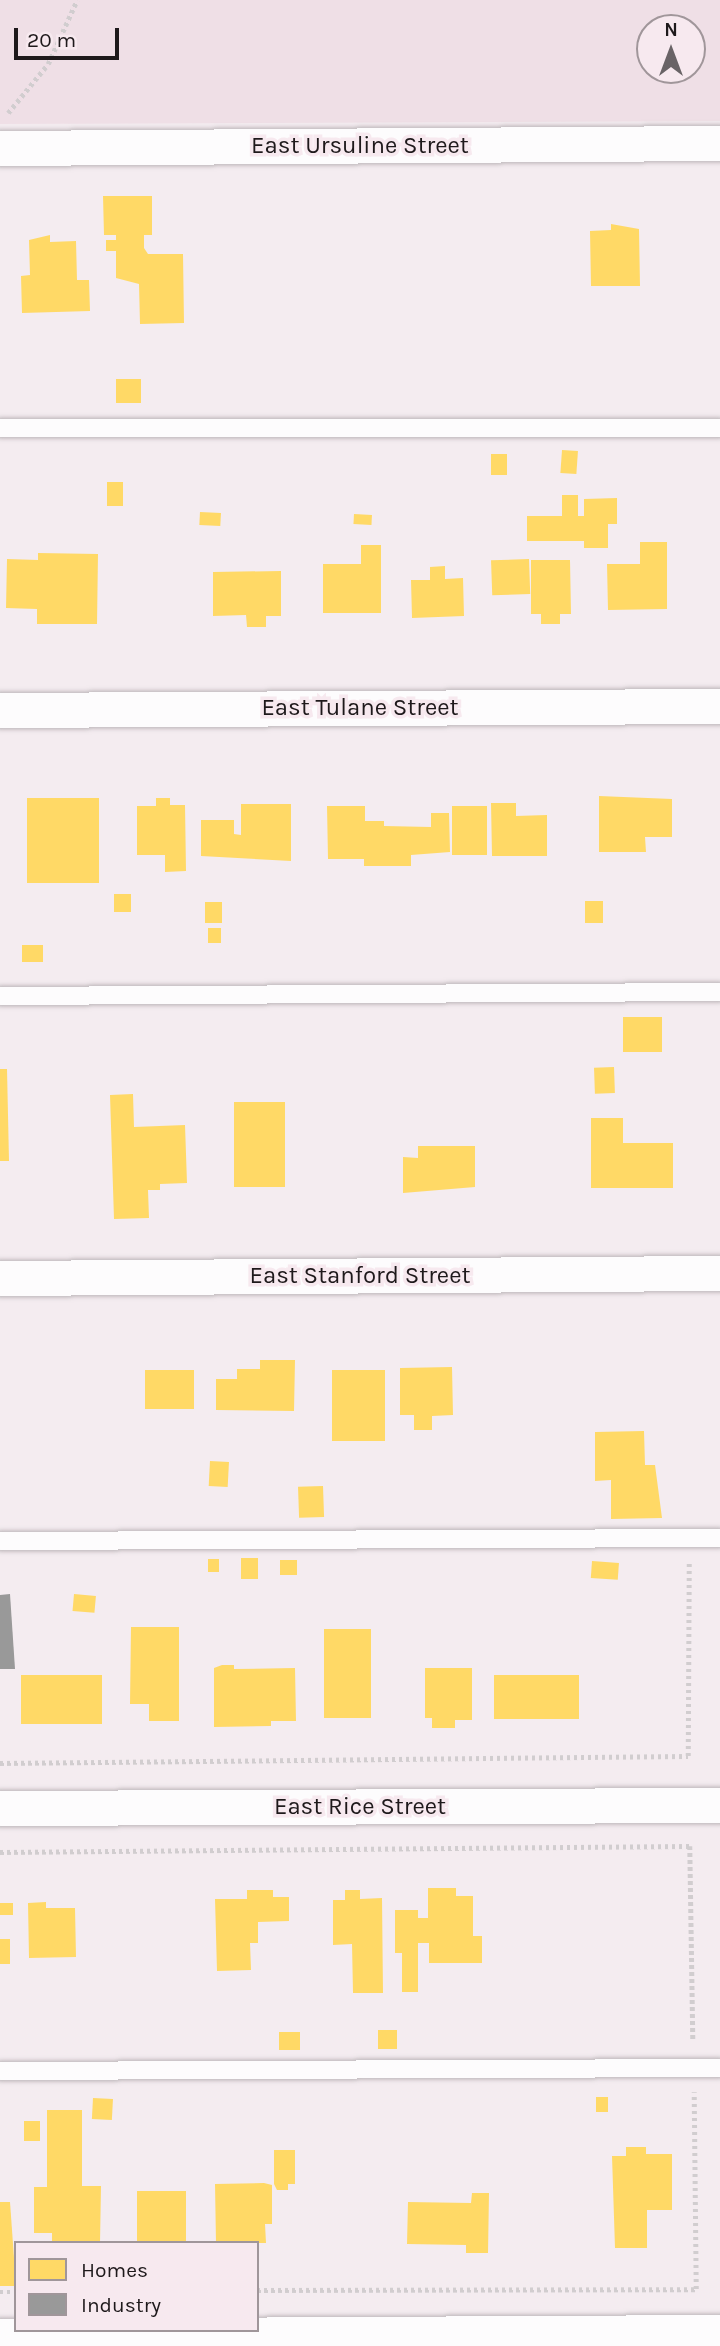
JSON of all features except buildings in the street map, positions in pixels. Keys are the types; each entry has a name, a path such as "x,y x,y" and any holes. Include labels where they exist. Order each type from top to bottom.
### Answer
{"street":[{"name":"East Ursuline Street","path":"0,148 720,143"},
{"name":"East Tulane Street","path":"0,710 720,706"},
{"name":"East Stanford Street","path":"0,1278 720,1273"},
{"name":"East Rice Street","path":"0,1808 720,1805"},
{"path":"0,2336 720,2332"}],"lane":[{"path":"0,428 720,428"},
{"path":"0,996 720,992"},
{"path":"0,1541 720,1538"},
{"path":"0,2071 720,2068"}],"path":[{"path":"0,122 48,64 77,0"},
{"path":"0,1763 688,1755 689,1538"},
{"path":"0,1852 690,1846 696,2289 259,2290"}],"shaded area":[{"path":"0,0 720,0 720,121 0,124"}]}
